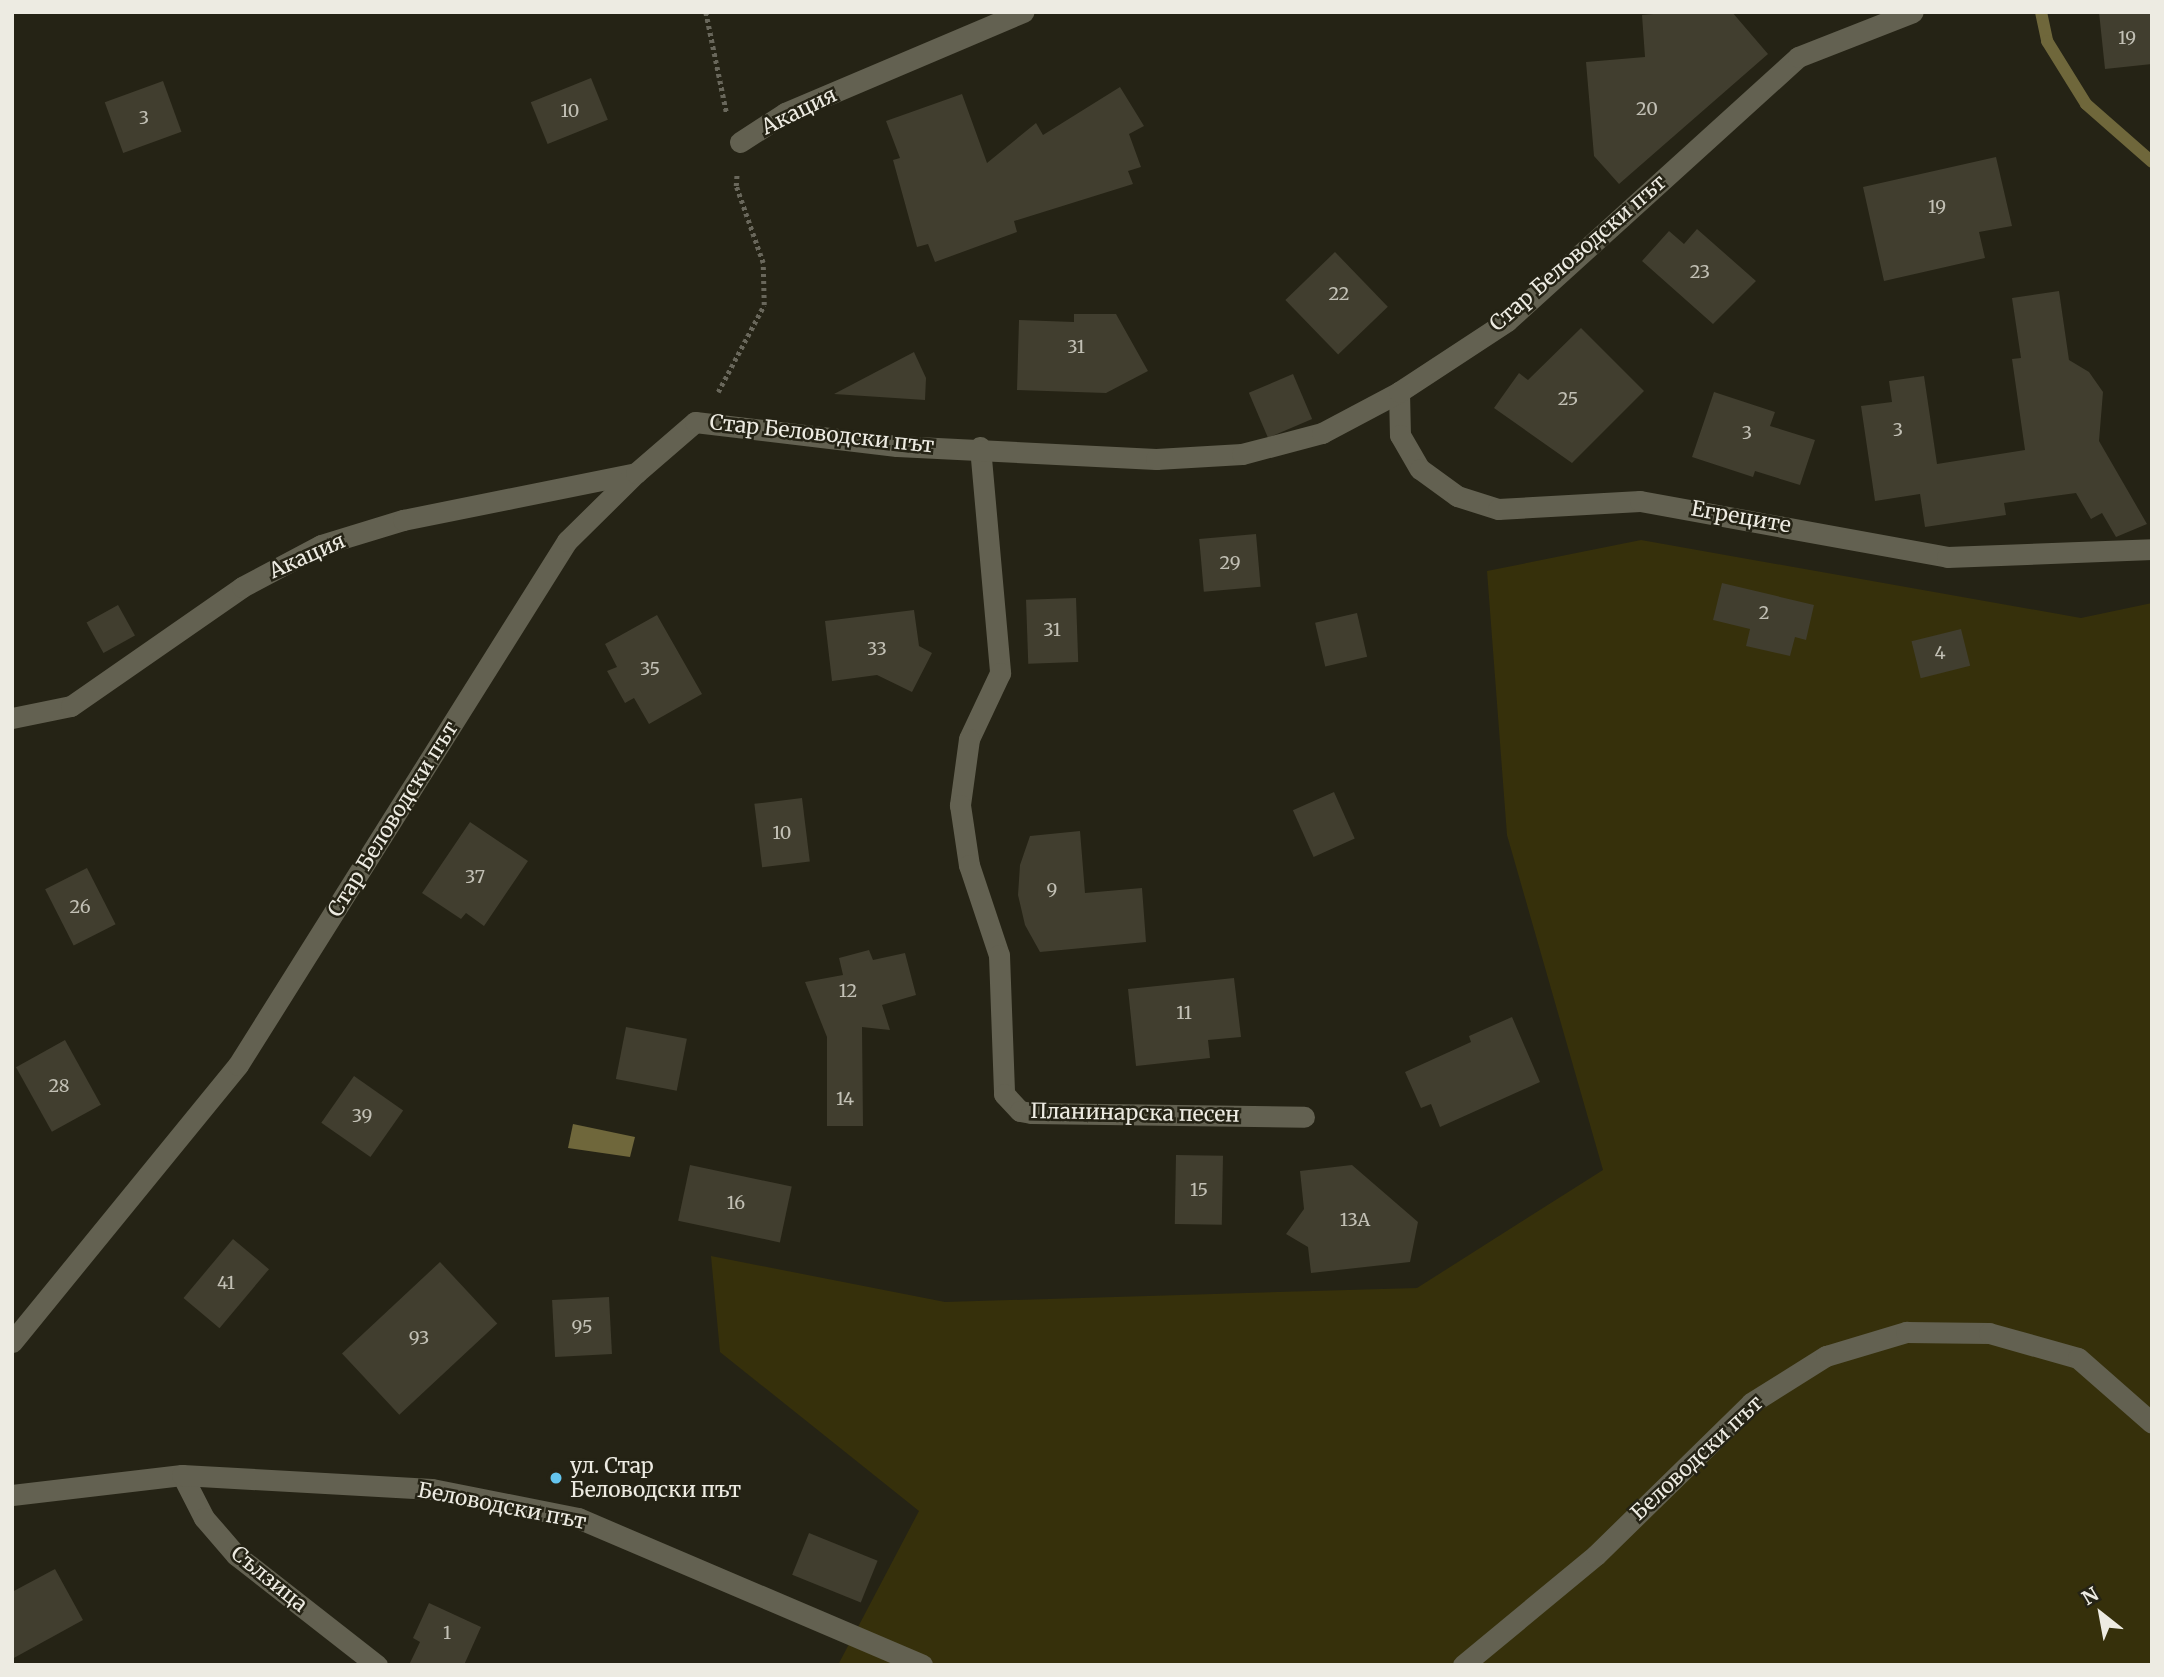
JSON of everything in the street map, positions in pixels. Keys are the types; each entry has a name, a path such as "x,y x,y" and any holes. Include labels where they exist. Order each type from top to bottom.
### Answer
{"street":[{"name":"Акация","path":"740,142 785,113 1023,12"},
{"name":"Стар Беловодски път","path":"12,1342 238,1065 567,541 636,472 695,422 897,446 980,447 1156,460 1242,454 1322,433 1399,393 1507,321 1798,57 1913,12"},
{"name":"Егреците","path":"1399,393 1400,435 1420,469 1457,496 1498,509 1640,500 1947,557 2152,549"},
{"name":"Планинарска песен","path":"980,447 1000,673 969,739 960,804 970,864 999,955 1004,1094 1010,1104 1031,1113 1304,1117"},
{"name":"Акация","path":"12,718 71,706 242,587 321,545 403,520 636,472"},
{"name":"Беловодски път","path":"1463,1665 1595,1555 1751,1403 1826,1356 1906,1332 1989,1333 2078,1359 2152,1423"},
{"name":"Беловодски път","path":"12,1495 182,1475 432,1489 578,1518 922,1665"},
{"name":"Сълзица","path":"182,1475 204,1518 236,1555 377,1665"}],"path":[{"path":"706,12 723,106 740,142"},
{"name":"Акация","path":"695,422 726,383 764,305 763,263 736,186 740,142"}],"shaded area":[{"path":"1641,540 2081,618 2152,603 2152,1665 838,1665 919,1511 720,1352 711,1256 945,1302 1417,1288 1603,1170 1507,835 1487,571"},
{"path":"573,1124 635,1137 630,1157 568,1148"}],"building":[{"path":"1732,12 1768,54 1619,184 1594,156 1586,62 1645,57 1642,15"},
{"path":"2099,12 2152,12 2152,64 2105,69"},
{"path":"591,78 608,120 548,144 531,102"},
{"path":"163,81 181,132 123,153 105,102"},
{"path":"1120,87 1144,126 1129,134 1141,167 1128,171 1133,184 1014,221 1017,232 935,262 928,244 917,247 893,160 900,158 886,121 962,94 987,163 1036,123 1043,135"},
{"path":"1996,157 2012,226 1979,232 1985,258 1884,281 1863,187"},
{"path":"1697,229 1756,281 1713,324 1642,261 1669,231 1684,244"},
{"path":"1335,252 1388,307 1338,355 1285,300"},
{"path":"2059,291 2069,360 2089,372 2103,392 2099,441 2147,524 2116,537 2102,513 2091,519 2076,493 2004,503 2006,515 1925,527 1920,494 1875,501 1861,406 1892,402 1889,381 1924,376 1937,464 2025,450 2012,359 2021,358 2012,298"},
{"path":"1074,314 1116,314 1148,371 1106,393 1017,390 1019,320 1074,322"},
{"path":"1581,328 1644,391 1572,463 1494,408 1519,373 1528,380"},
{"path":"914,352 926,378 925,400 834,394"},
{"path":"1293,374 1312,419 1268,438 1249,393"},
{"path":"1714,392 1775,412 1770,426 1815,440 1800,485 1755,471 1753,477 1692,457"},
{"path":"1256,534 1261,587 1204,592 1199,539"},
{"path":"1722,583 1814,605 1806,640 1795,637 1790,656 1746,646 1750,629 1713,620"},
{"path":"1076,598 1078,662 1028,664 1026,600"},
{"path":"118,605 135,636 103,653 87,622"},
{"path":"914,610 919,646 932,653 912,692 877,675 832,681 825,621"},
{"path":"1357,613 1367,657 1325,667 1315,623"},
{"path":"657,615 702,694 649,724 634,698 625,703 607,671 617,667 605,644"},
{"path":"1961,629 1970,666 1921,678 1912,641"},
{"path":"1334,792 1355,839 1314,857 1293,810"},
{"path":"802,798 810,862 762,867 754,804"},
{"path":"470,822 528,861 484,926 466,913 461,919 422,893"},
{"path":"1080,831 1085,893 1142,888 1146,942 1040,952 1025,925 1018,895 1020,865 1030,836"},
{"path":"87,868 116,924 74,945 45,889"},
{"path":"869,950 873,960 905,953 916,995 882,1005 890,1030 862,1027 863,1126 827,1126 827,1037 805,982 843,975 839,958"},
{"path":"1234,978 1241,1037 1208,1040 1210,1058 1136,1066 1128,989"},
{"path":"1512,1017 1540,1082 1440,1127 1431,1104 1421,1108 1405,1072 1471,1042 1469,1036"},
{"path":"626,1027 687,1039 677,1091 616,1079"},
{"path":"65,1040 101,1105 52,1132 16,1067"},
{"path":"354,1076 403,1110 370,1157 321,1123"},
{"path":"1176,1155 1223,1156 1222,1225 1175,1224"},
{"path":"690,1165 792,1187 780,1242 678,1221"},
{"path":"1352,1165 1418,1222 1410,1262 1311,1273 1308,1247 1286,1234 1304,1209 1300,1171"},
{"path":"233,1239 269,1269 220,1328 184,1298"},
{"path":"440,1262 497,1323 399,1415 342,1353"},
{"path":"609,1297 612,1354 555,1357 552,1300"},
{"path":"809,1533 878,1561 861,1602 792,1575"},
{"path":"55,1569 83,1620 12,1659 12,1592"},
{"path":"429,1603 481,1627 464,1665 409,1665 420,1642 413,1638"}],"waterway":[{"path":"2041,12 2047,41 2086,104 2152,162"}],"place":[{"name":"ул. Стар Беловодски път","path":"556,1478"}]}
